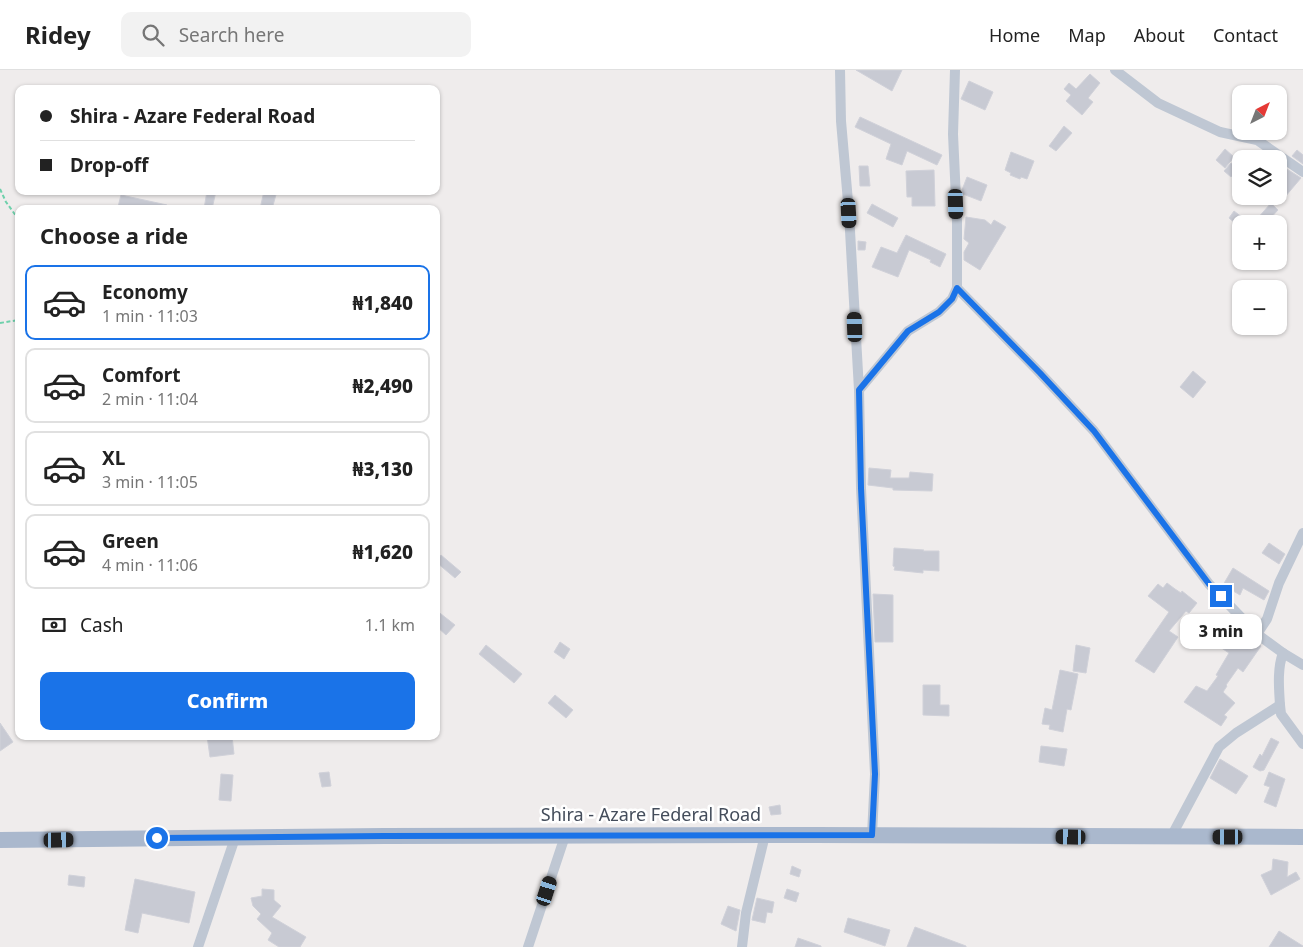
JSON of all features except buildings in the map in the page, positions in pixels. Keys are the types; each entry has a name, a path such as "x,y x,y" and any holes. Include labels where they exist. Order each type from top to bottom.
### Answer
{"main road":[{"name":"Shira - Azare Federal Road","path":"0,840 765,835 1303,837"}],"street":[{"path":"840,70 841,120 849,213 859,390 861,488 875,774 872,835"},
{"path":"859,390 908,331 939,312 952,299 957,288 953,134 955,70"},
{"path":"1116,70 1158,103 1220,132 1257,140 1303,172"},
{"path":"957,288 1094,431 1209,584 1257,634 1282,653 1303,665"},
{"path":"1257,634 1266,619 1279,583 1303,533"},
{"path":"1282,653 1279,688 1281,714 1303,744"},
{"path":"1171,837 1219,747 1236,733 1280,705"},
{"path":"742,947 746,913 765,835"},
{"path":"528,947 565,836"},
{"path":"198,947 235,838"}],"path":[{"path":"0,189 15,214"},
{"path":"0,323 15,321"}],"route":[{"path":"157,838 872,835 875,774 861,488 859,390 908,331 939,312 952,299 957,288 1094,431 1209,584 1221,596"}]}
